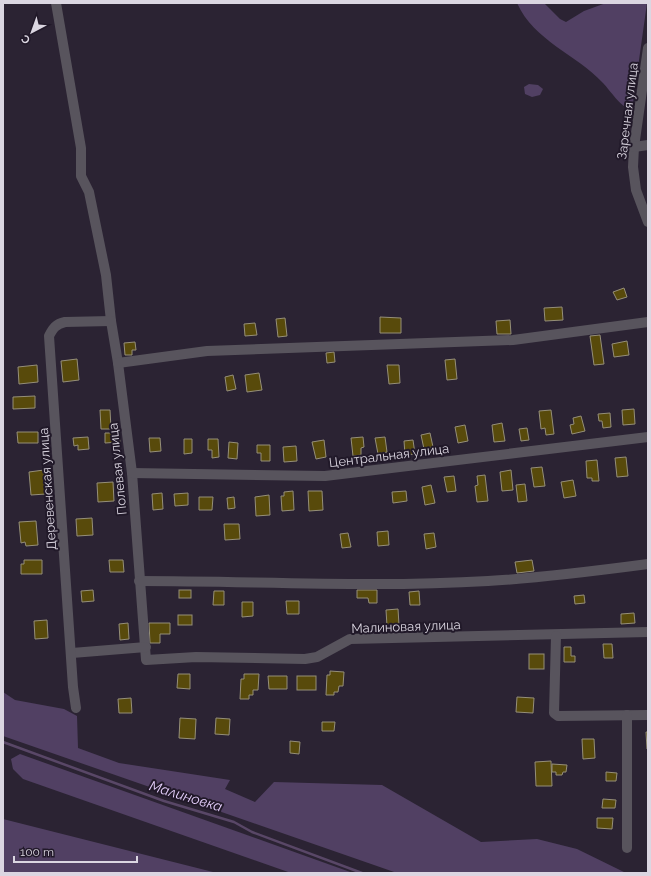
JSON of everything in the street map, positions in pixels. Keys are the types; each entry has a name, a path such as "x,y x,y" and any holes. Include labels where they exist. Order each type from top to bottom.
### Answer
{"street":[{"name":"Полевая улица","path":"56,3 81,148 81,176 89,192 106,275 132,473 146,660"},
{"name":"Заречная улица","path":"648,48 634,147 633,167 636,190 648,222"},
{"path":"634,147 648,145"},
{"name":"Деревенская улица","path":"76,708 49,336 53,328 65,322 111,321"},
{"path":"118,363 207,351 513,340 648,322"},
{"name":"Центральная улица","path":"132,473 325,476 648,438"},
{"path":"139,581 324,584 487,581 574,574 648,564"},
{"name":"Малиновая улица","path":"146,660 196,657 305,659 317,657 350,639 556,636 648,632"},
{"path":"556,636 554,712 558,716 648,715"},
{"path":"72,653 146,647"},
{"path":"627,715 627,848"}],"shaded area":[{"path":"517,3 544,3 560,19 566,22 584,11 606,3 647,3 632,110 624,106 592,73 556,46 534,27 524,16"},
{"path":"529,84 538,85 543,89 540,95 532,97 525,94 524,87"},
{"path":"3,692 15,700 64,709 77,716 78,748 119,763 230,780 225,789 255,802 274,782 382,785 481,842 537,839 577,849 626,873 397,873 3,736"},
{"path":"20,754 353,873 291,873 23,779 13,769 11,759"},
{"path":"3,819 217,873 3,873"}],"building":[{"path":"624,288 627,297 617,300 613,292"},
{"path":"562,307 563,320 545,321 544,308"},
{"path":"380,317 401,318 401,333 380,333"},
{"path":"285,318 287,336 278,337 276,319"},
{"path":"510,320 511,334 497,334 496,321"},
{"path":"255,323 257,335 245,336 244,324"},
{"path":"600,335 604,364 594,365 590,336"},
{"path":"627,341 629,355 614,357 612,344"},
{"path":"135,342 136,350 132,350 132,355 125,355 124,343"},
{"path":"334,352 335,362 327,363 326,353"},
{"path":"77,359 79,380 63,382 61,361"},
{"path":"455,359 457,379 447,380 445,360"},
{"path":"37,365 38,382 19,384 18,367"},
{"path":"387,365 399,365 400,383 389,384"},
{"path":"259,373 262,390 247,392 245,375"},
{"path":"233,375 236,389 227,391 225,377"},
{"path":"35,396 35,408 13,409 13,397"},
{"path":"634,409 635,424 623,425 622,410"},
{"path":"100,410 110,410 111,429 101,429"},
{"path":"551,410 554,434 546,435 545,428 541,429 539,411"},
{"path":"610,413 611,427 603,428 602,421 599,421 598,414"},
{"path":"581,416 585,431 572,434 570,425 574,424 573,418"},
{"path":"502,423 505,441 494,442 492,425"},
{"path":"465,425 468,441 458,443 455,427"},
{"path":"527,428 529,440 521,441 519,429"},
{"path":"17,432 38,432 38,443 18,443"},
{"path":"105,433 119,433 120,442 105,443"},
{"path":"430,433 433,447 424,449 421,435"},
{"path":"88,437 89,449 78,450 78,445 74,446 73,438"},
{"path":"363,437 364,447 361,448 361,455 353,456 351,438"},
{"path":"385,437 387,452 378,454 375,438"},
{"path":"149,438 160,438 161,451 150,452"},
{"path":"184,439 192,439 192,453 184,454"},
{"path":"208,439 218,439 219,457 212,458 212,450 208,450"},
{"path":"324,440 326,457 316,459 312,442"},
{"path":"413,440 415,454 405,455 404,441"},
{"path":"229,442 238,443 237,459 228,458"},
{"path":"257,445 270,445 270,461 261,461 261,453 257,453"},
{"path":"296,446 297,461 284,462 283,447"},
{"path":"626,457 628,476 617,477 615,458"},
{"path":"597,460 599,481 592,481 592,478 587,478 586,461"},
{"path":"542,467 545,486 534,487 531,468"},
{"path":"44,470 46,494 31,495 29,472"},
{"path":"511,470 513,490 502,491 500,472"},
{"path":"485,475 488,501 477,502 475,486 478,485 477,476"},
{"path":"454,476 456,491 447,492 444,477"},
{"path":"573,480 576,496 564,498 561,482"},
{"path":"113,482 114,501 98,502 97,483"},
{"path":"525,484 527,501 518,502 516,485"},
{"path":"431,485 435,503 425,505 422,487"},
{"path":"293,491 294,510 282,511 281,496 284,496 284,492"},
{"path":"308,491 322,491 323,510 309,511"},
{"path":"406,491 407,501 393,503 392,492"},
{"path":"162,493 163,509 153,510 152,494"},
{"path":"188,493 188,505 175,506 174,494"},
{"path":"269,495 270,515 256,516 255,497"},
{"path":"199,497 213,497 212,510 199,510"},
{"path":"234,497 235,508 228,509 227,498"},
{"path":"92,518 93,535 77,536 76,519"},
{"path":"36,521 38,545 26,546 25,542 21,543 19,522"},
{"path":"224,524 239,524 240,539 225,540"},
{"path":"388,531 389,545 378,546 377,532"},
{"path":"348,533 351,547 342,548 340,534"},
{"path":"434,533 436,547 426,549 424,534"},
{"path":"24,560 42,560 42,574 21,574 21,564 24,564"},
{"path":"109,560 123,560 124,572 110,572"},
{"path":"532,560 534,571 517,573 515,562"},
{"path":"93,590 94,601 82,602 81,591"},
{"path":"179,590 191,590 191,598 179,598"},
{"path":"357,590 377,590 377,603 369,603 368,598 357,598"},
{"path":"214,591 224,591 224,605 213,605"},
{"path":"419,591 420,605 410,605 409,592"},
{"path":"584,595 585,603 575,604 574,596"},
{"path":"286,601 299,601 299,614 287,614"},
{"path":"242,602 253,602 253,616 242,617"},
{"path":"398,609 399,625 387,626 386,610"},
{"path":"634,613 635,623 621,624 621,614"},
{"path":"178,615 192,615 192,625 178,625"},
{"path":"47,620 48,638 35,639 34,621"},
{"path":"128,623 129,639 120,640 119,624"},
{"path":"149,623 170,623 170,634 160,634 160,643 150,643"},
{"path":"603,644 612,644 613,658 604,658"},
{"path":"564,647 571,647 571,656 575,656 575,662 564,662"},
{"path":"529,654 544,654 544,669 529,669"},
{"path":"330,671 344,672 343,686 339,686 338,692 334,692 334,695 326,695 327,675 330,675"},
{"path":"178,674 190,674 190,689 177,688"},
{"path":"244,674 259,674 258,690 253,690 253,695 249,695 249,699 240,699 241,679 244,679"},
{"path":"268,676 287,676 287,689 269,689"},
{"path":"297,676 316,676 316,690 297,690"},
{"path":"517,697 534,698 533,713 516,712"},
{"path":"131,698 132,713 119,713 118,699"},
{"path":"180,718 196,719 195,739 179,738"},
{"path":"216,718 230,719 229,735 215,734"},
{"path":"322,722 335,722 334,731 322,731"},
{"path":"646,732 648,732 648,749 647,749"},
{"path":"582,739 594,739 595,758 583,759"},
{"path":"290,741 300,742 299,754 290,753"},
{"path":"551,761 552,786 536,786 535,762"},
{"path":"552,764 567,765 566,772 563,772 562,775 556,775 556,772 552,772"},
{"path":"606,772 617,773 616,781 606,781"},
{"path":"603,799 616,800 615,808 602,808"},
{"path":"597,818 613,818 612,829 597,828"}],"waterway":[{"name":"Малиновка","path":"3,742 164,801 234,822 252,832 362,873"}]}
